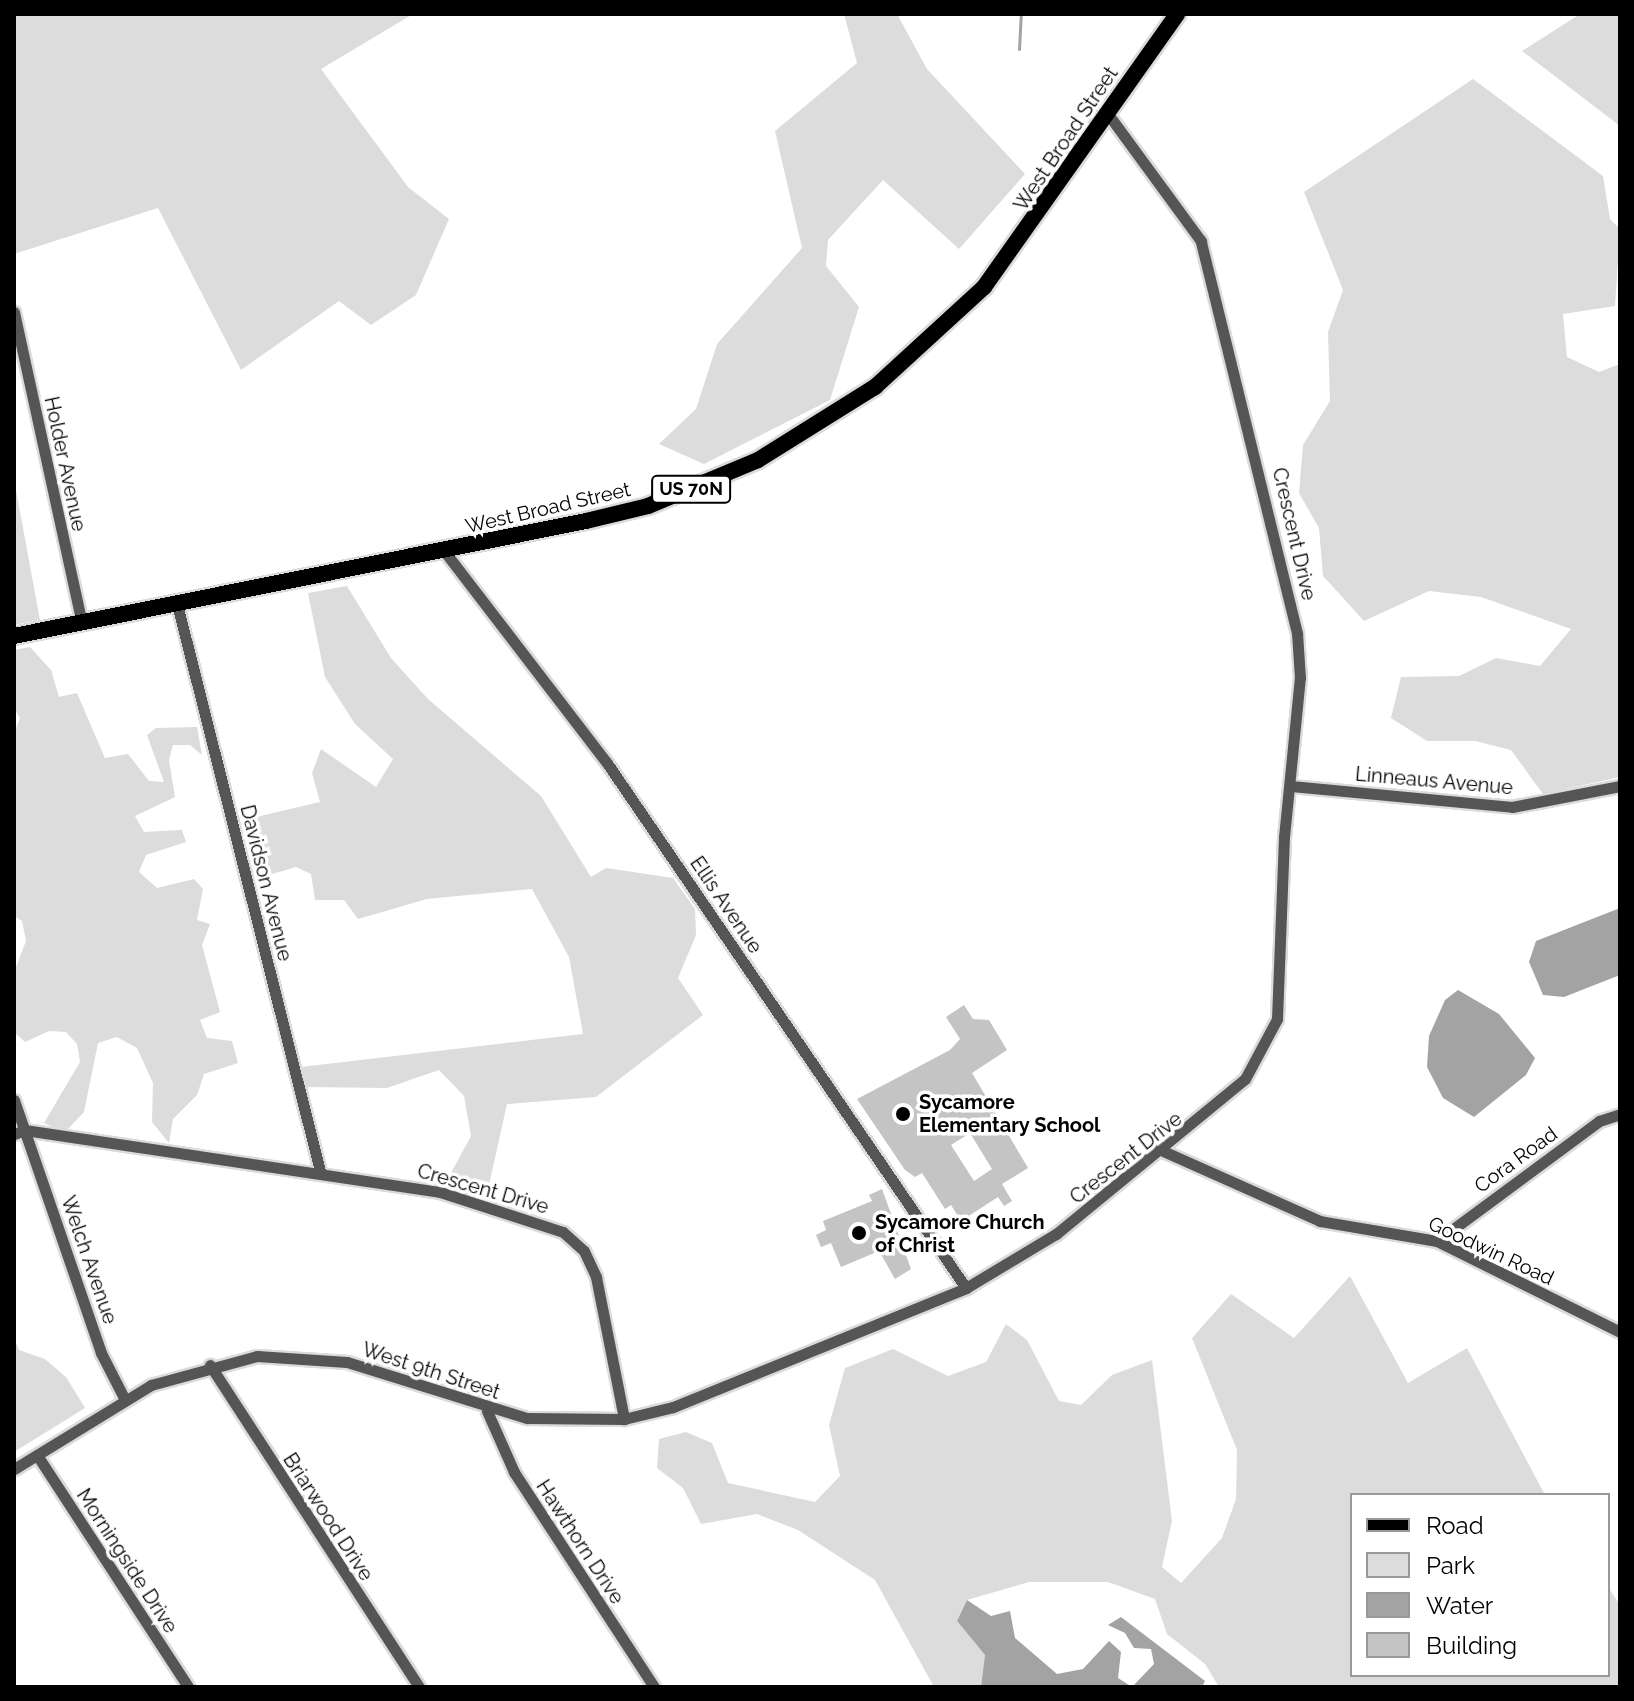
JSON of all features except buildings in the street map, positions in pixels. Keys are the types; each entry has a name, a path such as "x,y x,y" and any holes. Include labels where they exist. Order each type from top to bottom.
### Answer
{"main road":[{"name":"West Broad Street","path":"14,636 445,552 648,506 758,460 818,425 907,360 984,287 1030,229 1106,111 1177,14"}],"street":[{"name":"Crescent Drive","path":"19,1132 320,1171 440,1192 563,1232 584,1251 596,1277 624,1419 673,1407 966,1288 1056,1234 1163,1151 1245,1079 1277,1019 1300,678 1297,633 1223,312 1201,241 1106,111"},
{"name":"Holder Avenue","path":"14,312 82,623"},
{"name":"Ellis Avenue","path":"445,552 607,763 966,1288"},
{"name":"Davidson Avenue","path":"177,604 320,1171"},
{"name":"Linneaus Avenue","path":"1291,786 1512,807 1620,786"},
{"path":"14,1100 19,1132"},
{"name":"Cora Road","path":"1437,1241 1599,1121 1620,1114"},
{"name":"Welch Avenue","path":"19,1132 101,1353 125,1400"},
{"name":"Goodwin Road","path":"1163,1151 1320,1221 1437,1241 1620,1332"},
{"name":"West 9th Street","path":"14,1469 125,1400 210,1365 257,1356 347,1362 487,1411 566,1422 624,1419"},
{"name":"Briarwood Drive","path":"210,1365 419,1687"},
{"name":"Hawthorn Drive","path":"487,1411 514,1472 654,1687"},
{"name":"Morningside Drive","path":"37,1455 188,1687"}],"green space":[{"path":"14,14 413,14 321,69 408,187 449,219 416,295 371,325 339,301 241,370 158,208 14,254"},
{"path":"844,14 897,14 927,69 1025,174 959,249 883,180 828,240 826,266 859,307 830,400 704,464 659,444 696,409 717,344 802,248 775,131 857,63"},
{"path":"1580,14 1620,14 1620,126 1522,51"},
{"path":"1473,79 1603,176 1610,219 1620,229 1615,306 1563,314 1567,357 1599,372 1620,364 1620,777 1543,794 1511,750 1475,741 1427,741 1391,718 1401,677 1459,676 1496,658 1540,666 1571,629 1481,597 1429,591 1364,621 1323,576 1319,528 1299,493 1303,445 1330,401 1328,332 1343,290 1304,192"},
{"path":"14,479 40,620 14,625"},
{"path":"347,586 391,658 428,699 541,796 591,877 606,868 673,878 695,909 696,935 678,978 703,1015 596,1097 507,1104 489,1185 445,1184 471,1136 464,1096 439,1070 387,1088 305,1087 301,1067 583,1034 569,957 532,889 427,899 358,919 344,900 315,900 311,874 296,867 259,878 243,820 320,802 312,773 321,749 376,787 393,759 355,724 325,677 308,593"},
{"path":"30,647 51,670 59,697 77,693 105,758 128,754 149,781 164,782 147,735 156,728 197,727 202,755 190,745 173,745 169,760 175,797 135,816 144,832 182,830 186,842 146,855 139,872 157,888 194,879 203,889 197,920 210,924 202,945 220,1012 200,1020 207,1038 232,1041 238,1063 204,1074 197,1095 173,1119 169,1143 152,1122 153,1083 137,1048 117,1037 98,1043 84,1112 65,1132 44,1123 80,1062 77,1044 66,1032 49,1031 25,1042 14,1032 14,972 26,941 22,921 14,916 14,734 20,718 14,708 14,650"},
{"path":"1350,1276 1408,1383 1467,1348 1544,1493 1350,1493 1350,1677 1610,1677 1610,1590 1620,1605 1620,1687 1219,1687 1205,1664 1167,1634 1155,1599 1108,1582 1029,1582 967,1600 957,1621 985,1655 981,1687 934,1687 875,1580 798,1530 757,1514 701,1524 683,1488 657,1468 659,1439 686,1432 712,1443 728,1483 815,1502 840,1476 829,1425 845,1368 893,1349 948,1376 986,1362 1006,1324 1027,1340 1059,1401 1081,1405 1112,1375 1152,1360 1172,1521 1162,1567 1181,1583 1222,1538 1236,1499 1237,1450 1192,1338 1231,1294 1294,1338"},
{"path":"14,1337 19,1350 45,1359 66,1377 85,1408 14,1452"}],"water":[{"path":"1620,908 1620,975 1564,997 1543,995 1529,962 1536,941"},
{"path":"1458,990 1499,1014 1535,1058 1526,1075 1474,1117 1443,1098 1427,1067 1429,1036 1445,1000"},
{"path":"967,1600 991,1616 1010,1611 1015,1638 1057,1674 1083,1669 1109,1641 1121,1652 1118,1678 1132,1687 981,1687 985,1655 957,1621"},
{"path":"1121,1617 1205,1681 1202,1687 1132,1687 1154,1664 1151,1649 1134,1648 1125,1633 1108,1625"}],"waterway":[{"path":"1019,49 1021,14"}],"place":[{"name":"Sycamore Elementary School","path":"903,1114"},
{"name":"Sycamore Church of Christ","path":"859,1233"}]}
